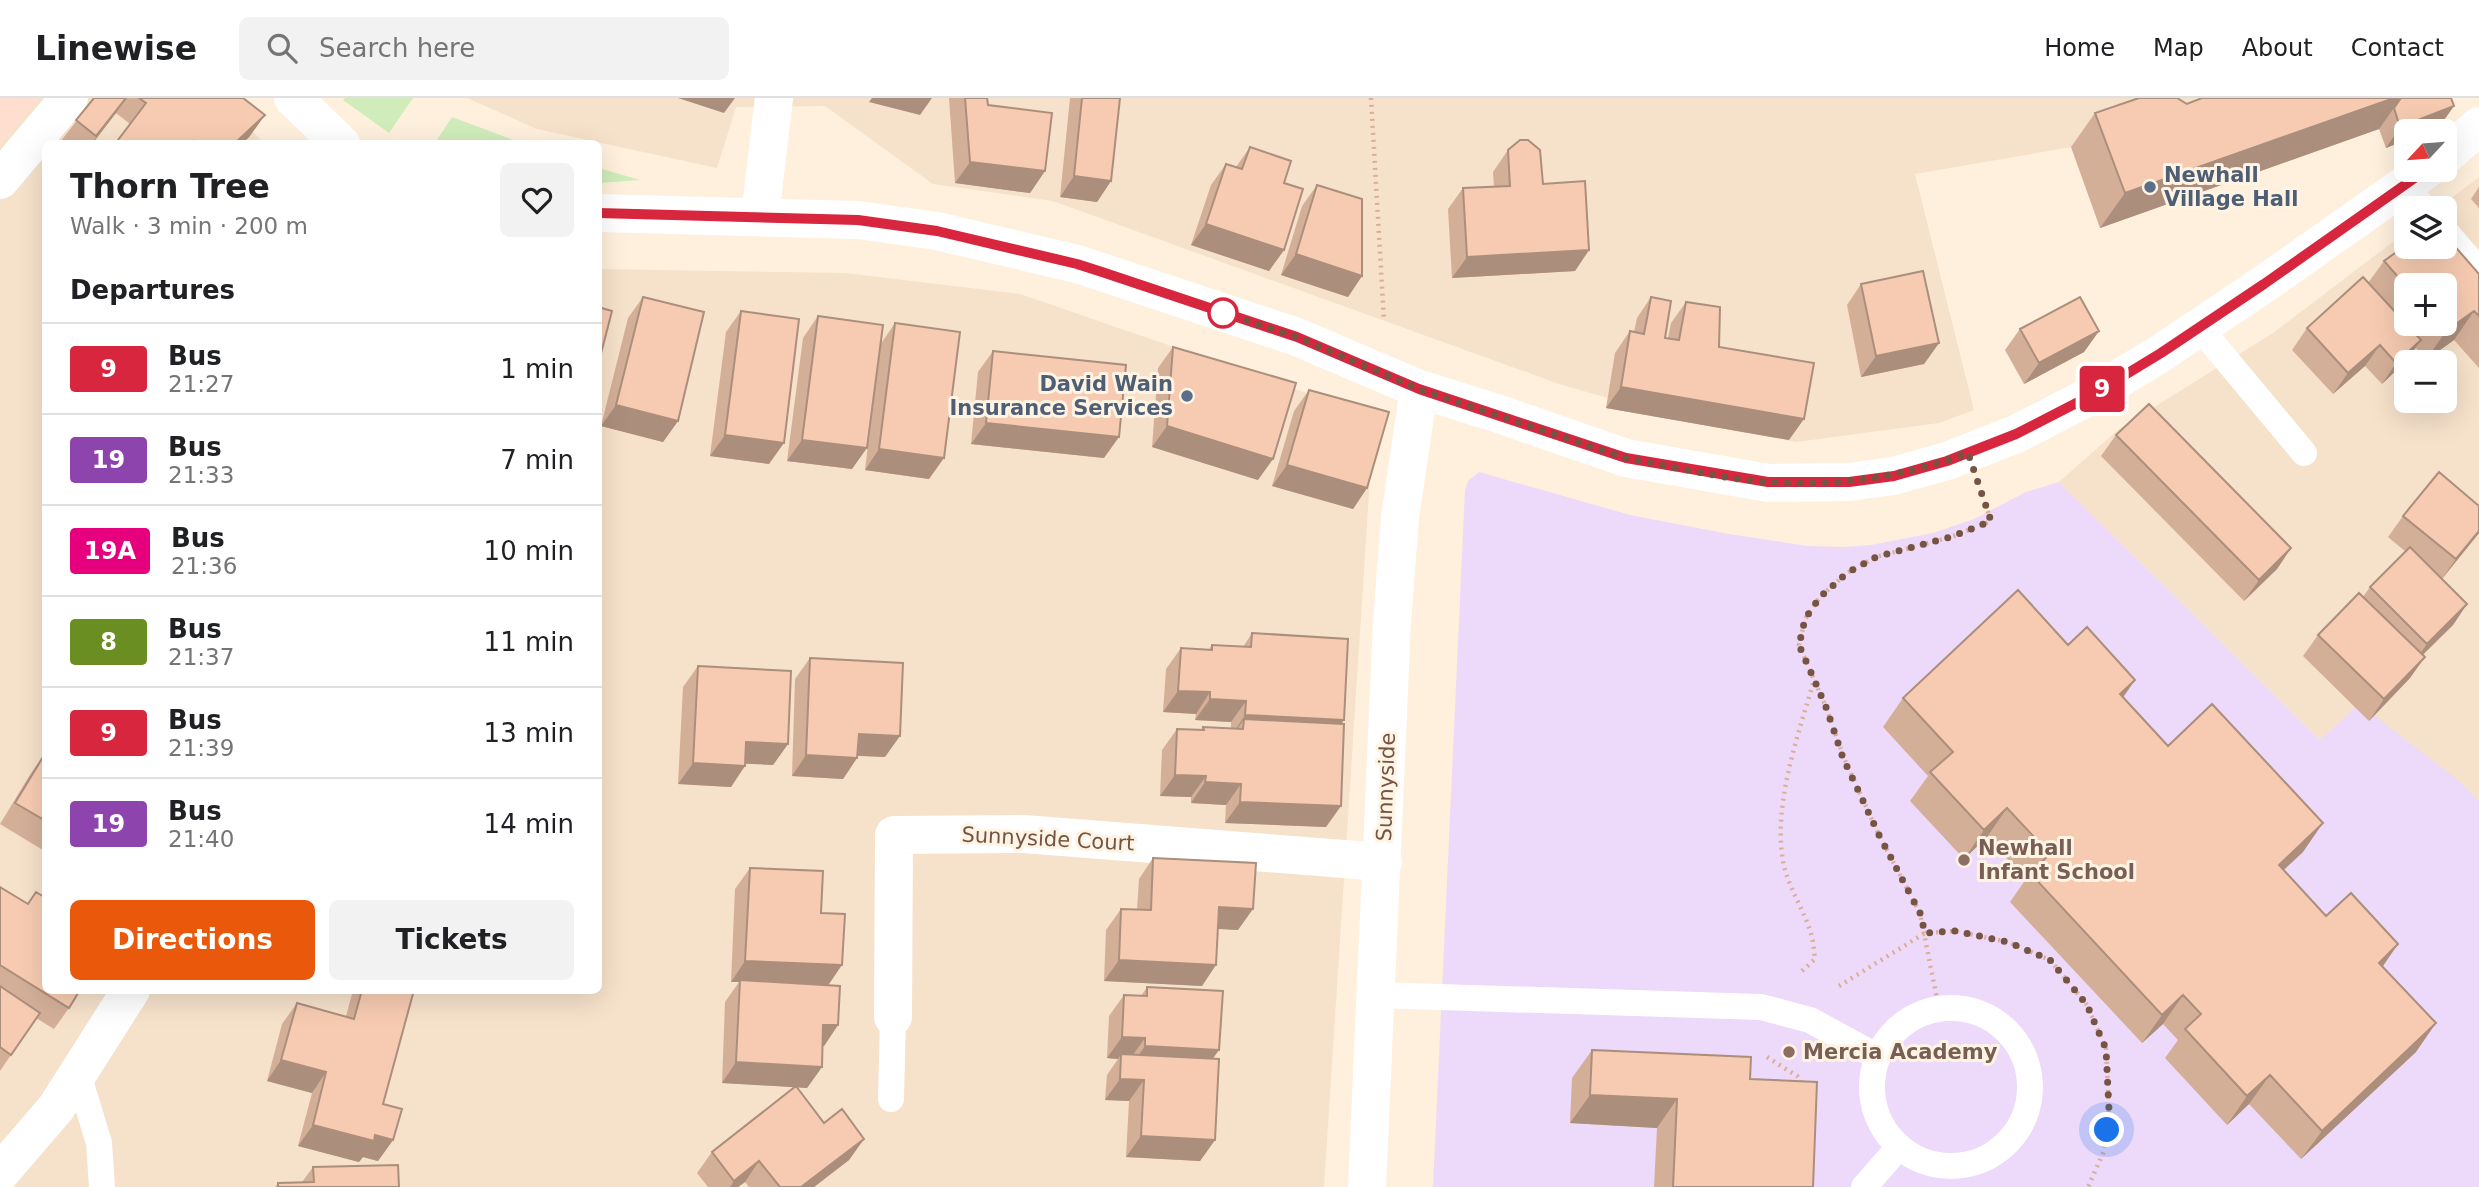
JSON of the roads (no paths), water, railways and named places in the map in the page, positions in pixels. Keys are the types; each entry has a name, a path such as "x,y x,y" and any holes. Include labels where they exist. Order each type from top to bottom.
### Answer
{"street":[{"path":"0,180 69,98"},
{"path":"293,98 337,140"},
{"path":"760,216 774,98"},
{"path":"2457,146 2479,127"},
{"path":"602,214 858,220 937,231 1077,264 1297,337 1403,382 1626,458 1768,482 1849,482 1894,476 1968,453 2016,434 2092,395 2418,188"},
{"name":"Sunnyside","path":"1367,1187 1392,622 1399,530 1403,382"},
{"name":"Sunnyside Court","path":"893,1017 894,835 1024,834 1383,862"},
{"path":"0,1173 56,1108 128,994"}],"lane":[{"path":"2457,245 2479,270"},
{"path":"2199,327 2304,453"},
{"path":"1377,995 1761,1007 1810,1020 1878,1057"},
{"path":"1959,1008 1978,1012 1996,1021 2011,1034 2022,1051 2030,1090 2027,1110 2019,1128 1992,1156 1973,1164 1954,1167 1934,1165 1915,1158 1899,1147 1883,1128 1874,1105 1872,1081 1878,1057 1888,1040 1902,1025 1920,1014 1959,1008"},
{"path":"891,1099 893,1017"},
{"path":"78,1074 99,1143 102,1187"},
{"path":"1864,1187 1899,1147"}],"place":[{"name":"Newhall Village Hall","path":"2150,187"},
{"name":"David Wain Insurance Services","path":"1187,396"},
{"name":"Newhall Infant School","path":"1964,860"},
{"name":"Mercia Academy","path":"1789,1052"}]}
